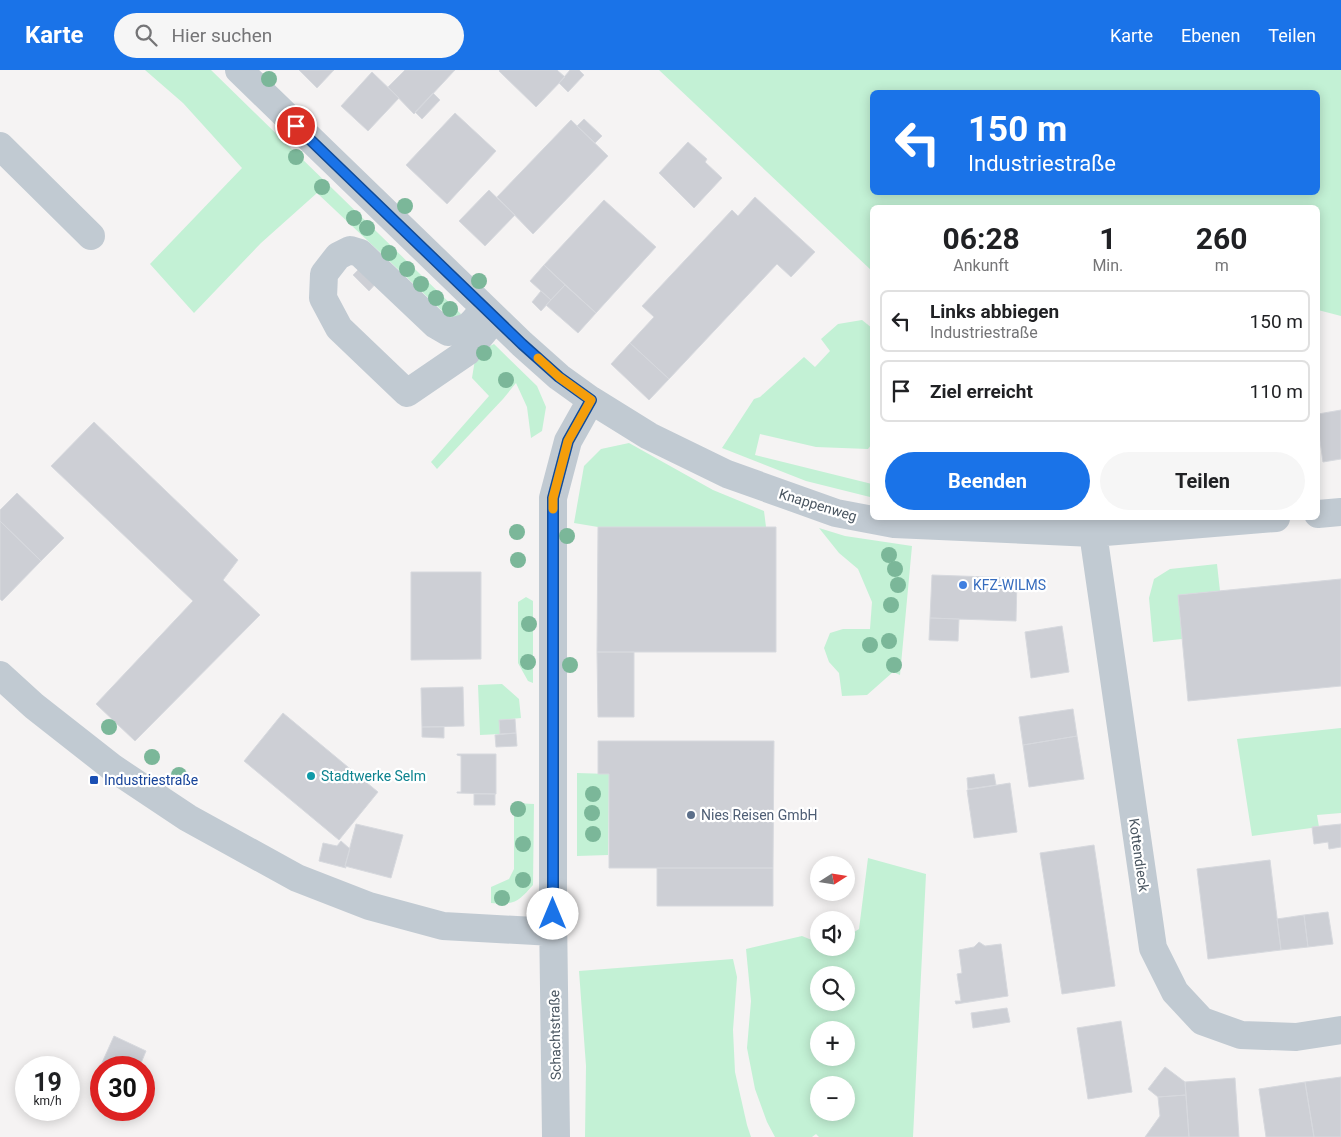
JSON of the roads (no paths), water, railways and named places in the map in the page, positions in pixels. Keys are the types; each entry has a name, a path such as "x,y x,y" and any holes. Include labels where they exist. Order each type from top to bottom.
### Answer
{"street":[{"path":"0,675 34,706 113,768 188,818 296,878 369,906 443,926 553,932 553,498 568,441 591,400 559,377 490,313 239,70"},
{"path":"0,146 91,236"},
{"path":"350,250 360,253 436,325 448,332 472,325 490,313 467,352 407,393 339,328 323,298 324,274 338,256 350,250"},
{"name":"Knappenweg","path":"591,400 649,436 727,474 836,513 870,519"},
{"path":"1320,514 1341,512"},
{"name":"Knappenweg","path":"873,520 894,524 1093,533 1252,520"},
{"name":"Kottendieck","path":"1093,533 1153,948 1175,992 1202,1021 1241,1035 1296,1037 1341,1030"},
{"name":"Schachtstraße","path":"553,932 556,1137"}],"place":[{"name":"KFZ-WILMS","path":"963,585"},
{"name":"Stadtwerke Selm","path":"311,776"},
{"name":"Industriestraße","path":"94,780"},
{"name":"Nies Reisen GmbH","path":"691,815"}]}
